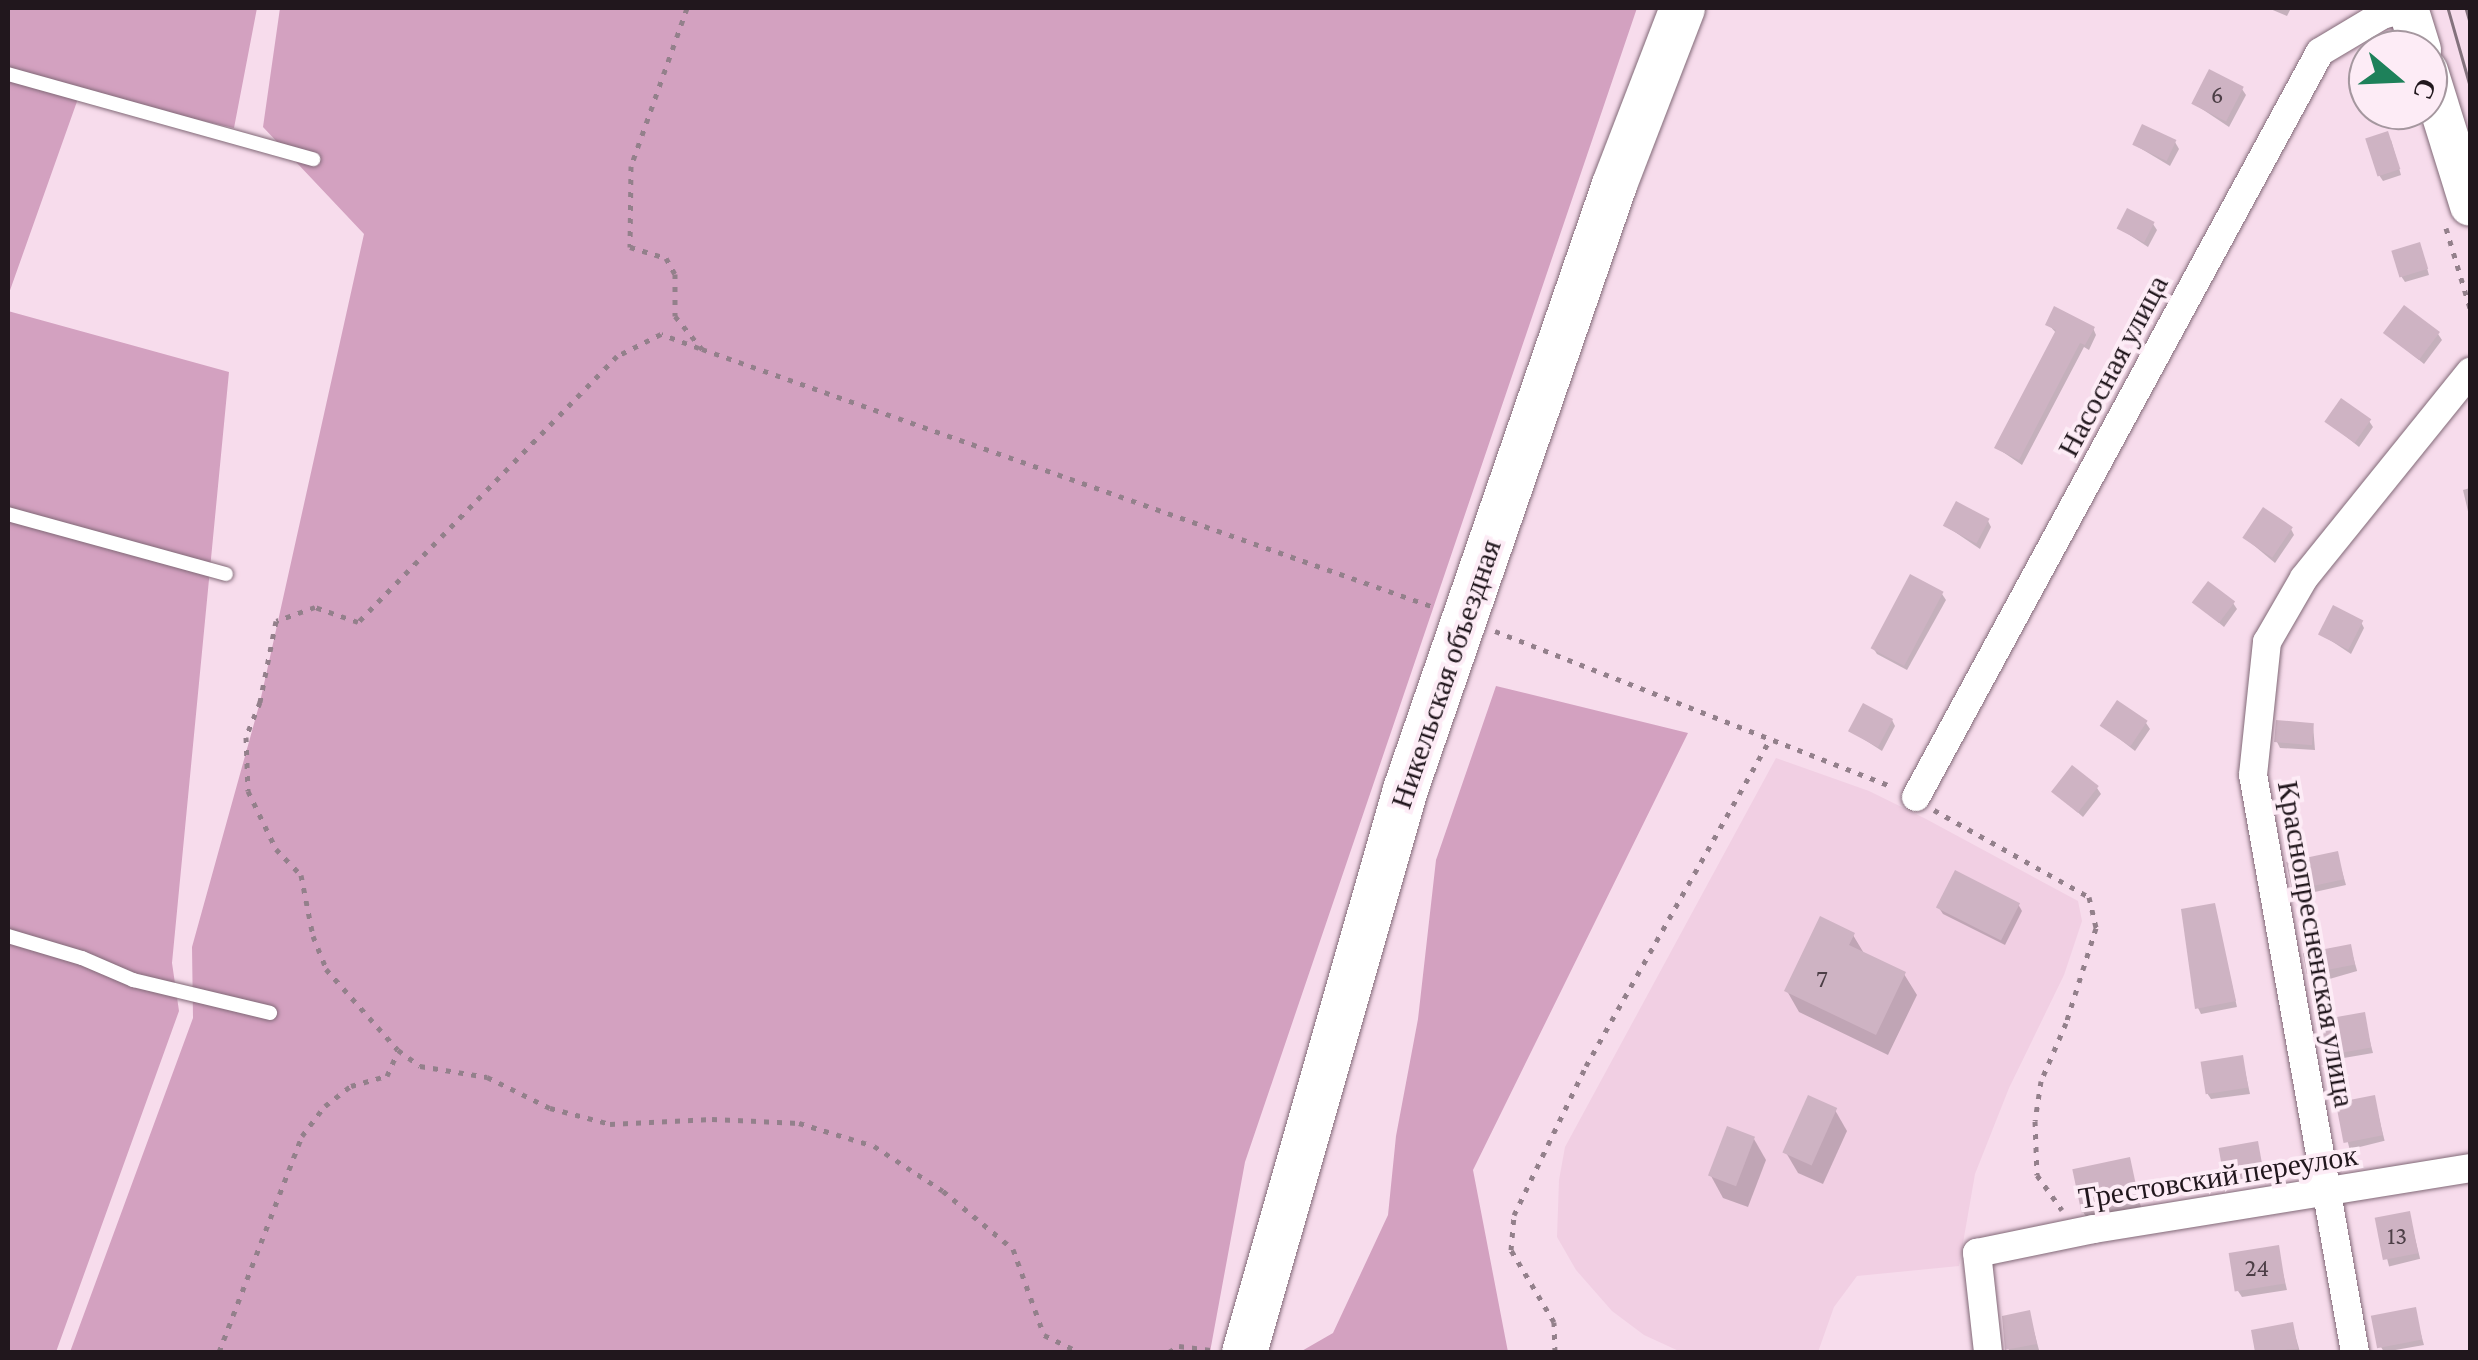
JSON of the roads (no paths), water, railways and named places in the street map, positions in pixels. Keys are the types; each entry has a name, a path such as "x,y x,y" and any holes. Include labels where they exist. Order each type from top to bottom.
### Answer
{"main road":[{"name":"Никельская объездная","path":"1230,1352 1405,789 1608,202 1682,8"},
{"path":"2446,130 2470,206"}],"street":[{"name":"Насосная улица","path":"1916,797 2320,52 2382,15 2408,8"},
{"name":"Краснопресненская улица","path":"2356,1352 2253,775 2266,642 2304,578 2470,372"},
{"name":"Трестовский переулок","path":"1988,1352 1977,1253 2094,1229 2470,1168"}],"lane":[{"path":"8,74 313,159"},
{"path":"8,514 226,574"},
{"path":"8,936 82,958 133,980 270,1013"}],"tram line":[{"path":"2448,8 2470,85"},
{"path":"2466,8 2470,22"}]}
